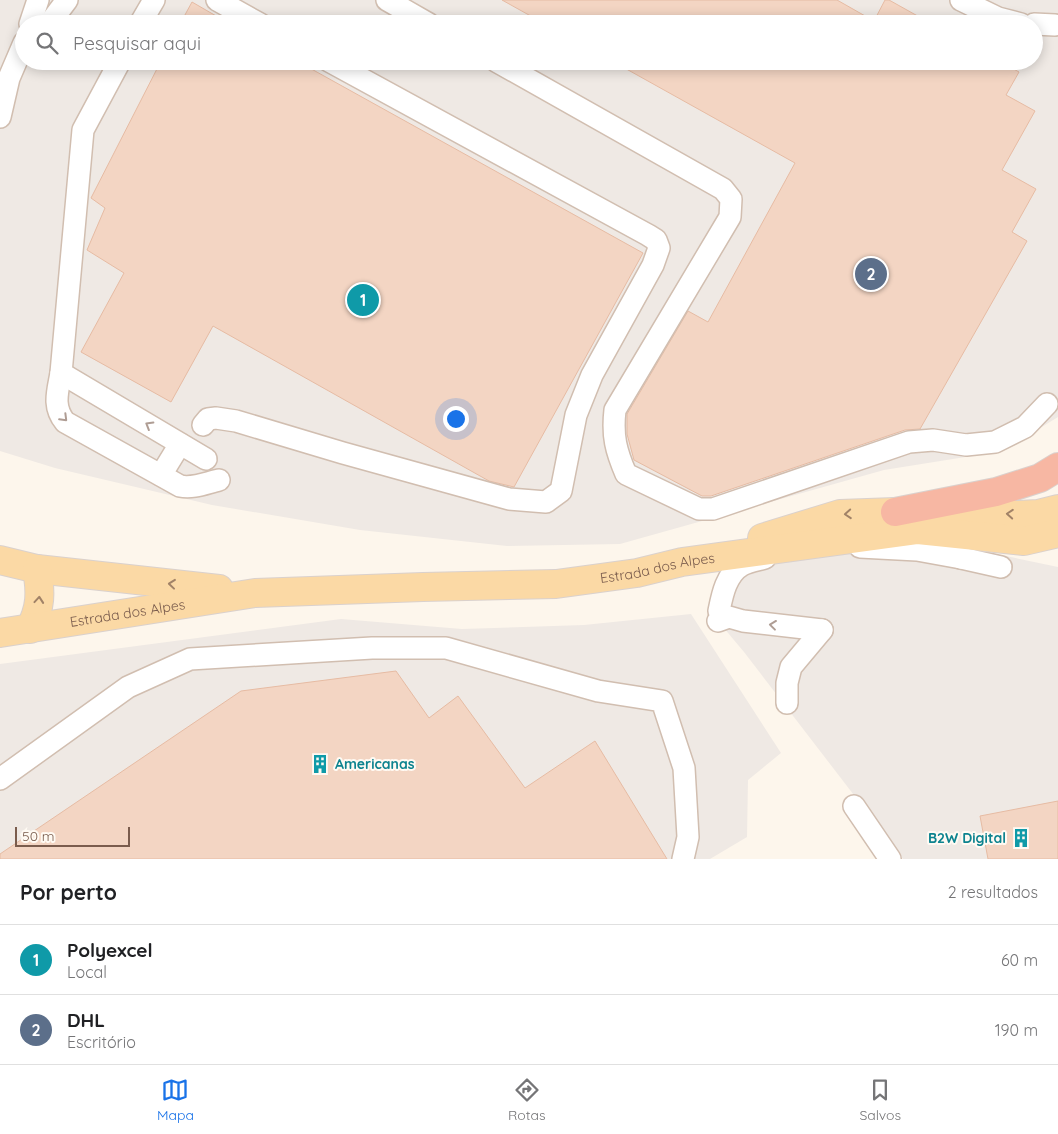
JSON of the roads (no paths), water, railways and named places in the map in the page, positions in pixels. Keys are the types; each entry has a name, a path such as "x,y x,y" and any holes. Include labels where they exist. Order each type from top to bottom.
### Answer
{"highway":[{"path":"895,512 996,492 1040,478 1058,467"}],"main road":[{"path":"682,562 840,514 895,512 1019,515 1038,514 1058,509"},
{"name":"Estrada dos Alpes","path":"0,633 255,593 423,586 556,584 638,573 682,562 918,530 1024,541 1058,533"},
{"name":"Estrada dos Alpes","path":"0,560 37,569 255,593"},
{"path":"30,629 38,612 40,589 37,569"}],"lane":[{"path":"33,15 38,0"},
{"path":"56,15 67,0"},
{"path":"145,15 154,0"},
{"path":"217,0 244,15"},
{"path":"387,0 413,15"},
{"path":"961,0 992,15"},
{"path":"0,117 9,78 15,66"},
{"path":"115,70 83,130 61,373 56,403 58,414 65,422 180,486 186,487 218,480"},
{"path":"203,425 208,419 216,418 236,421 509,499 546,502 561,491 576,415 592,375 652,265 659,248 656,240 648,235 346,70"},
{"path":"512,70 723,189 731,199 730,217 615,410 613,426 616,450 626,474 699,509 713,509 909,442 933,440 966,445 995,442 1025,427 1047,404"},
{"path":"61,373 206,459"},
{"path":"161,475 180,444"},
{"path":"918,530 951,547 961,558"},
{"path":"787,703 787,683 791,667 822,630 743,621 718,616 723,591 732,575 742,565 807,549 846,547 916,550 1001,567"},
{"path":"0,779 128,687 190,659 372,648 446,648 598,691 662,701 684,768 688,837 683,859"},
{"path":"854,806 890,859"}],"place":[{"name":"DHL","path":"871,274"},
{"name":"Polyexcel","path":"363,300"},
{"name":"Americanas","path":"320,764"},
{"name":"B2W Digital","path":"1021,838"}]}
